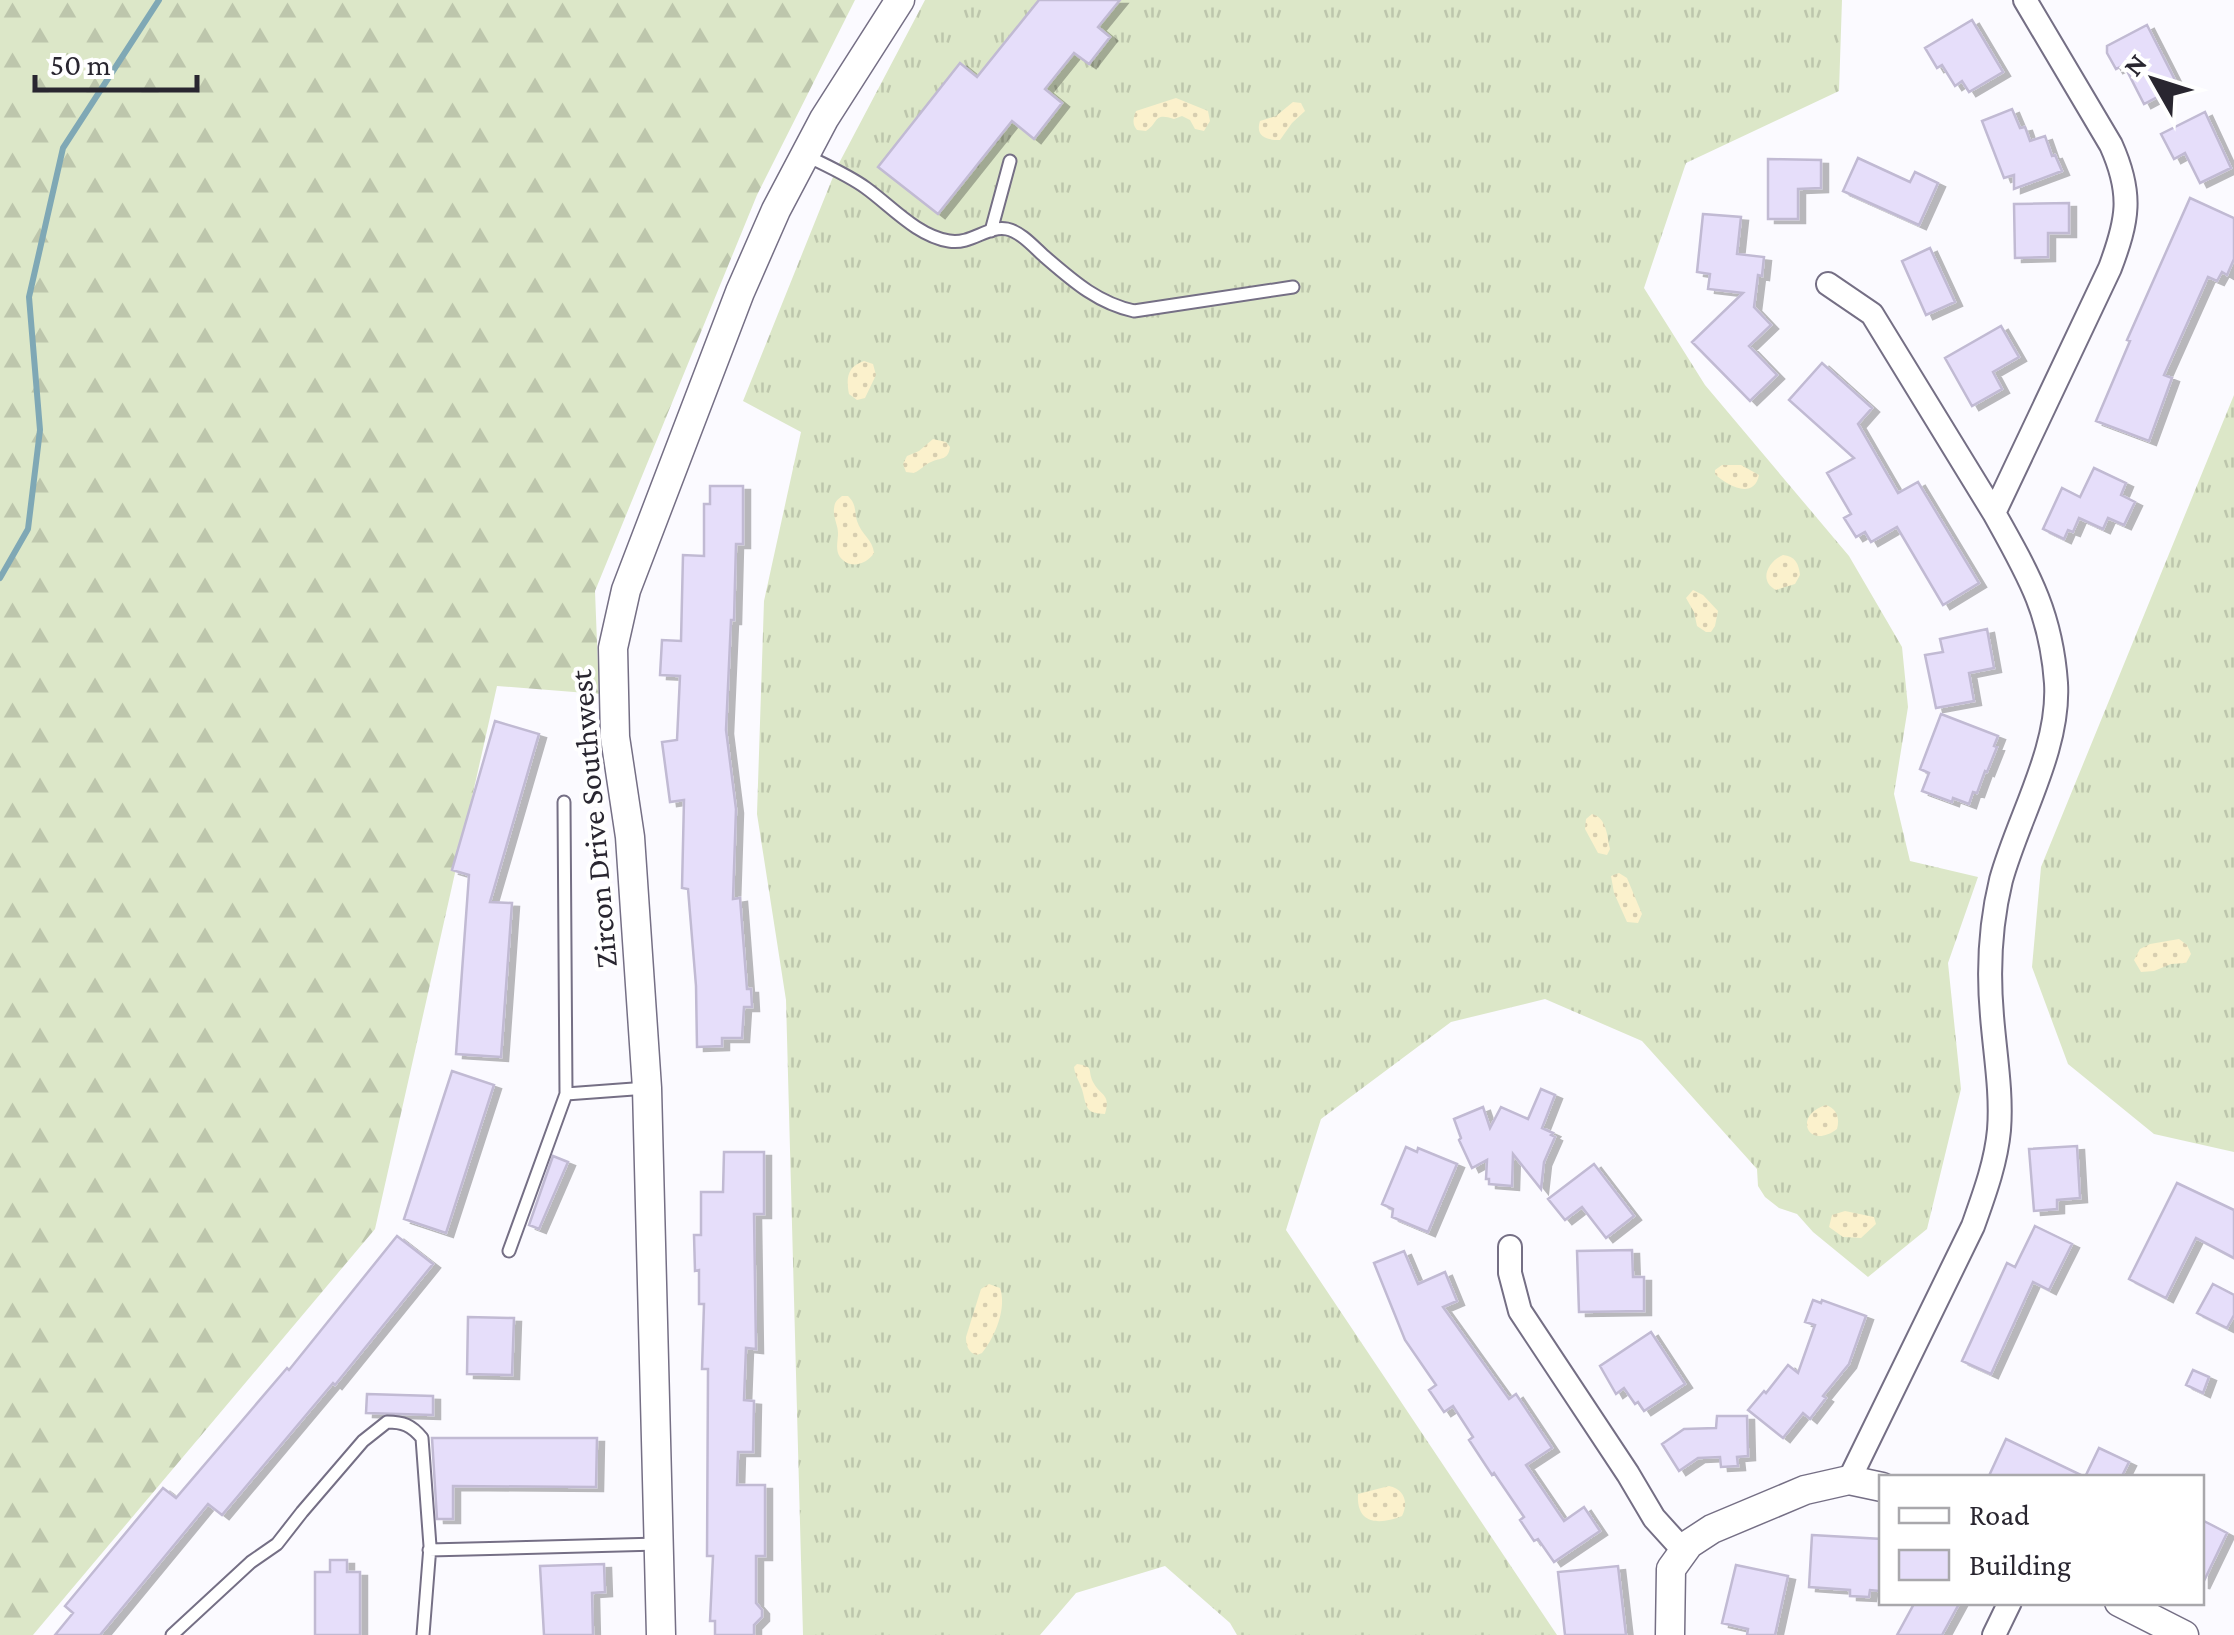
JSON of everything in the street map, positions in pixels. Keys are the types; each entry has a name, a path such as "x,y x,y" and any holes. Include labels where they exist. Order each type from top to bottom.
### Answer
{"street":[{"name":"Zircon Drive Southwest","path":"660,1635 648,1088 630,837 615,738 613,648 626,590 654,510 776,210 824,119 900,0"},
{"path":"1994,513 2110,268 2127,211 2126,191 2111,146 2025,0"},
{"path":"1828,284 1872,314 2030,576 2050,630 2056,686 2046,750 2001,881 1990,942 2000,1099 1999,1132 1988,1183 1973,1226 1850,1480"},
{"path":"1510,1247 1510,1273 1520,1311 1654,1518 1683,1550"},
{"path":"1670,1635 1671,1569 1683,1550 1712,1529 1804,1490 1850,1480 1879,1486"},
{"path":"1994,1635 2009,1605"},
{"path":"2125,1605 2184,1635"}],"lane":[{"path":"805,155 862,185 929,236 952,242 973,240 991,230 1006,228 1024,238 1090,294 1115,307 1134,311 1293,286"},
{"path":"991,230 1010,161"},
{"path":"510,1251 566,1094 564,802"},
{"path":"566,1094 648,1088"},
{"path":"172,1635 277,1544 363,1442 387,1422 412,1426 422,1438 429,1550 423,1635"},
{"path":"429,1550 658,1544"}],"green space":[{"path":"0,0 855,0 757,195 595,591 599,694 497,686 375,1229 33,1635 0,1635"},
{"path":"925,0 1842,0 1839,91 1686,163 1644,288 1705,385 1849,556 1902,647 1908,707 1894,794 1910,861 1978,877 1948,963 1961,1089 1927,1229 1868,1277 1797,1214 1779,1208 1765,1197 1758,1186 1757,1169 1642,1041 1545,999 1451,1022 1321,1119 1286,1230 1557,1635 1237,1635 1230,1623 1165,1566 1076,1593 1040,1635 803,1635 786,1000 757,814 764,601 801,432 743,401 837,167"},
{"path":"2234,395 2234,1152 2154,1134 2068,1064 2032,967 2041,867"}],"sand":[{"path":"1176,98 1208,111 1210,121 1204,131 1195,129 1182,116 1159,118 1146,131 1134,126 1136,111"},
{"path":"1293,102 1301,103 1305,111 1280,140 1263,136 1260,121 1276,116"},
{"path":"864,361 873,364 876,375 865,398 857,400 849,394 848,378 854,366"},
{"path":"933,439 946,442 950,447 948,455 914,473 906,472 903,464 907,456"},
{"path":"1722,465 1741,465 1759,475 1752,487 1733,486 1715,474"},
{"path":"842,496 853,502 859,526 873,548 874,553 863,563 844,561 838,551 834,509"},
{"path":"1783,555 1796,561 1800,575 1795,584 1776,590 1767,582 1767,571"},
{"path":"1693,590 1718,611 1711,632 1697,626 1686,598"},
{"path":"1592,814 1601,819 1605,828 1610,849 1607,855 1598,853 1585,829 1586,819"},
{"path":"1619,873 1627,878 1642,914 1638,923 1627,922 1614,893 1611,876"},
{"path":"2179,939 2191,954 2186,963 2141,972 2134,960 2140,949"},
{"path":"1077,1064 1088,1068 1106,1099 1105,1114 1087,1107 1074,1067"},
{"path":"1826,1105 1837,1114 1837,1129 1827,1135 1812,1134 1807,1123 1809,1116"},
{"path":"1845,1211 1874,1217 1876,1224 1861,1238 1843,1237 1829,1227 1832,1215"},
{"path":"989,1284 1000,1288 1001,1313 991,1339 977,1355 968,1348 966,1337 981,1289"},
{"path":"1389,1486 1404,1497 1402,1516 1386,1521 1365,1517 1358,1494"}],"building":[{"path":"1039,0 1120,0 1098,27 1110,37 1089,64 1074,53 1045,89 1062,103 1034,139 1012,121 938,214 878,167 960,63 977,77"},
{"path":"1972,20 2003,72 1969,92 1962,81 1955,86 1942,65 1937,68 1925,48"},
{"path":"2147,25 2178,86 2144,104 2124,65 2116,69 2107,46"},
{"path":"2012,109 2030,141 2045,136 2062,171 2014,189 2014,175 2004,178 1982,121"},
{"path":"2205,112 2231,168 2200,183 2185,153 2174,159 2161,134"},
{"path":"1858,158 1910,182 1915,172 1938,183 1919,225 1843,191"},
{"path":"1768,159 1821,160 1821,188 1798,189 1798,219 1768,219"},
{"path":"2190,198 2234,218 2234,259 2227,275 2222,272 2217,281 2208,277 2164,375 2172,378 2149,441 2096,421"},
{"path":"2069,203 2069,233 2048,233 2048,257 2015,258 2014,204"},
{"path":"1703,214 1741,217 1737,254 1764,257 1754,307 1771,325 1749,346 1777,375 1750,401 1692,342 1743,293 1708,289 1710,274 1697,272"},
{"path":"1930,248 1955,302 1926,315 1902,261"},
{"path":"2001,326 2019,357 1993,372 2002,389 1972,406 1945,358"},
{"path":"1822,363 1872,408 1858,424 1898,493 1918,482 1979,583 1943,605 1897,527 1871,542 1865,532 1856,537 1844,518 1851,514 1827,473 1854,458 1789,400"},
{"path":"2094,468 2126,483 2121,495 2135,502 2124,525 2108,518 2103,529 2079,518 2073,532 2068,530 2064,539 2043,529 2062,488 2080,497"},
{"path":"710,486 743,486 743,544 736,544 726,730 736,809 733,899 740,898 747,989 751,989 752,1007 744,1007 742,1038 722,1038 722,1046 697,1047 688,889 682,888 684,800 670,802 662,742 677,740 680,676 660,675 662,640 681,641 683,555 704,556 704,504 710,504"},
{"path":"1987,629 1994,668 1969,673 1974,701 1936,708 1925,655 1943,652 1940,639"},
{"path":"1941,714 1998,736 1987,772 1969,804 1922,791 1929,773 1920,769"},
{"path":"495,721 539,734 490,902 512,903 501,1057 456,1054 469,875 452,870"},
{"path":"452,1071 494,1085 446,1233 404,1219"},
{"path":"1541,1089 1555,1095 1542,1128 1555,1137 1544,1162 1541,1189 1513,1154 1512,1186 1489,1184 1487,1160 1472,1168 1454,1119 1483,1107 1490,1128 1501,1107 1528,1119"},
{"path":"2077,1146 2080,1198 2057,1200 2057,1209 2034,1211 2029,1149"},
{"path":"1406,1147 1457,1164 1428,1232 1392,1217 1393,1209 1382,1204"},
{"path":"724,1152 764,1152 764,1214 754,1214 756,1349 746,1348 744,1400 754,1401 753,1452 738,1452 737,1485 765,1485 765,1556 756,1556 756,1603 762,1617 754,1625 754,1635 715,1635 715,1621 710,1621 713,1556 707,1556 708,1369 702,1369 704,1304 699,1304 694,1235 701,1235 701,1192 723,1192"},
{"path":"553,1156 568,1162 539,1229 529,1225"},
{"path":"1594,1164 1634,1216 1606,1238 1582,1207 1565,1220 1548,1199"},
{"path":"2177,1183 2234,1210 2234,1258 2196,1238 2166,1298 2129,1279"},
{"path":"2035,1226 2072,1244 2049,1290 2033,1282 1991,1374 1962,1361 2007,1263 2015,1267"},
{"path":"397,1236 433,1264 335,1385 222,1515 208,1504 100,1635 55,1635 73,1613 65,1606 163,1488 176,1498 289,1370"},
{"path":"1632,1250 1633,1277 1644,1277 1644,1311 1579,1312 1577,1251"},
{"path":"1404,1251 1418,1284 1445,1272 1457,1301 1443,1307 1509,1399 1516,1394 1552,1448 1526,1465 1564,1521 1584,1507 1600,1531 1554,1562 1520,1520 1524,1517 1469,1440 1473,1437 1453,1406 1444,1412 1429,1390 1436,1385 1405,1340 1374,1263"},
{"path":"2213,1284 2234,1295 2234,1315 2227,1328 2197,1313"},
{"path":"1813,1300 1866,1316 1849,1364 1823,1396 1826,1398 1810,1419 1803,1413 1783,1438 1748,1410 1788,1365 1798,1373 1815,1325 1805,1322"},
{"path":"468,1317 514,1318 512,1375 467,1374"},
{"path":"1651,1332 1685,1384 1644,1411 1624,1388 1616,1394 1600,1366"},
{"path":"2193,1370 2209,1377 2203,1393 2186,1385"},
{"path":"367,1394 433,1396 433,1415 366,1413"},
{"path":"1717,1416 1747,1416 1748,1456 1737,1457 1738,1466 1721,1467 1720,1457 1698,1458 1679,1471 1662,1444 1684,1429 1716,1428"},
{"path":"432,1438 597,1438 596,1487 453,1486 453,1519 437,1519"},
{"path":"2006,1439 2081,1475 1989,1475"},
{"path":"2099,1448 2129,1462 2122,1475 2086,1475"},
{"path":"2204,1521 2227,1533 2204,1581"},
{"path":"1812,1535 1879,1539 1879,1591 1870,1590 1869,1597 1850,1596 1850,1590 1809,1587"},
{"path":"330,1560 347,1560 347,1572 360,1572 360,1635 315,1635 315,1572 330,1572"},
{"path":"604,1564 605,1592 592,1593 593,1635 544,1635 540,1566"},
{"path":"1736,1565 1788,1576 1775,1635 1747,1635 1748,1629 1722,1623"},
{"path":"1618,1566 1626,1635 1565,1635 1558,1572"},
{"path":"1913,1605 1958,1605 1942,1635 1897,1635"}],"waterway":[{"path":"0,578 28,529 40,430 29,297 63,148 159,0"}]}
